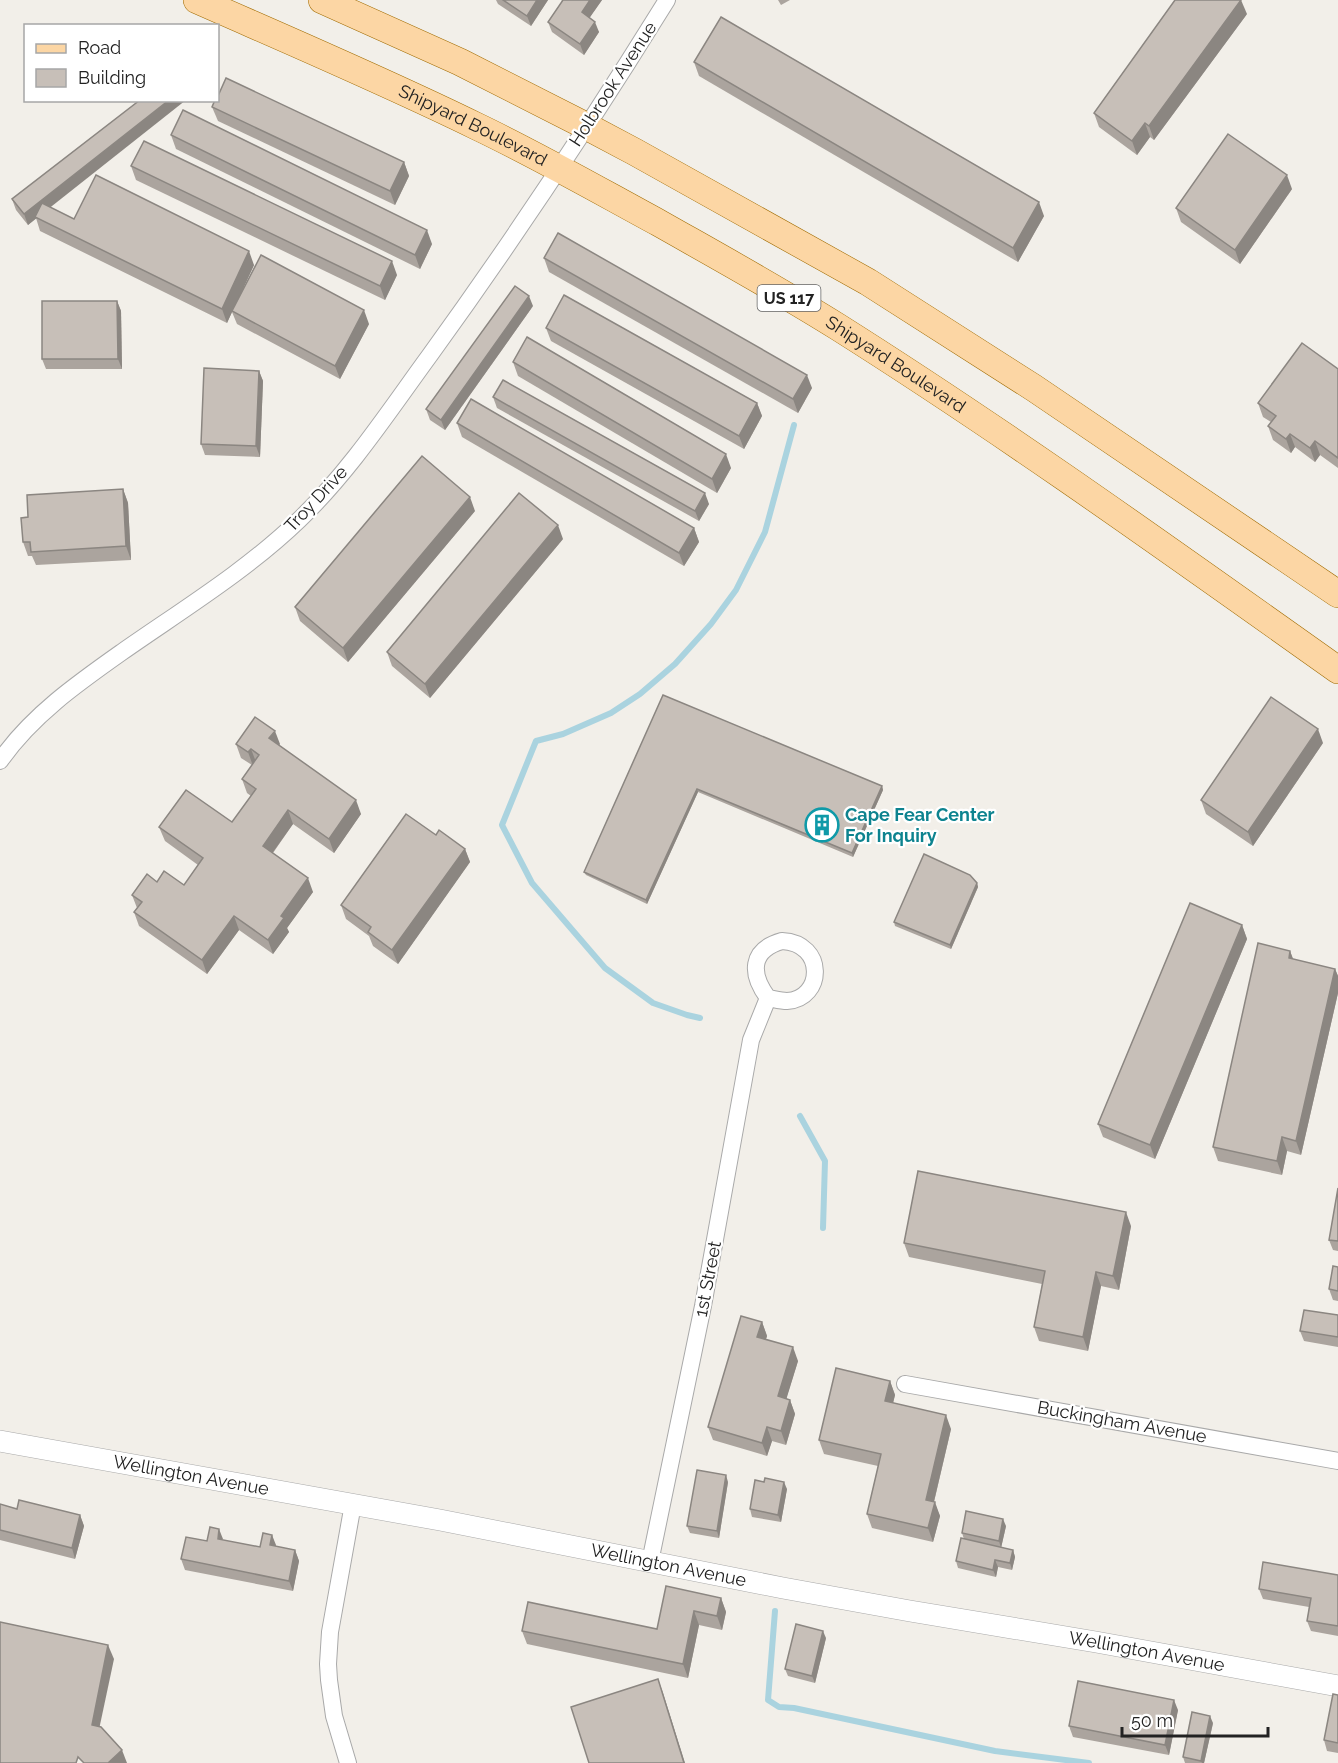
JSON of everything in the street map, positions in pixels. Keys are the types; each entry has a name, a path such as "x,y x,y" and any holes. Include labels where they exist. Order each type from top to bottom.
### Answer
{"main road":[{"name":"Shipyard Boulevard","path":"196,0 466,121 559,168 747,273 836,326 932,388 1139,529 1338,670"},
{"name":"US 117","path":"322,0 460,62 586,126 868,282 1034,388 1338,594"}],"street":[{"name":"Holbrook Avenue","path":"559,168 668,0"},
{"name":"Troy Drive","path":"0,761 9,747 62,696 233,575 300,520 355,457 384,418 492,269 559,168"},
{"name":"1st Street","path":"650,1562 702,1312 752,1040 768,998"},
{"name":"Buckingham Avenue","path":"905,1384 1338,1461"},
{"name":"Wellington Avenue","path":"0,1441 353,1504 910,1611 1338,1686"},
{"path":"348,1763 334,1716 328,1680 328,1664 330,1632 353,1504"}],"building":[{"path":"503,0 537,0 527,16"},
{"path":"563,0 590,0 582,12 595,22 580,44 548,22"},
{"path":"1175,0 1241,0 1149,126 1145,123 1132,141 1094,113"},
{"path":"721,17 1039,202 1013,248 694,62"},
{"path":"226,78 404,162 390,191 212,107 214,102 219,102 219,94"},
{"path":"137,102 166,102 24,214 12,199"},
{"path":"183,110 427,230 415,255 171,135"},
{"path":"1228,134 1287,175 1235,250 1176,208"},
{"path":"144,141 392,261 380,286 131,166"},
{"path":"96,175 249,251 222,309 35,217 42,203 74,219"},
{"path":"558,233 807,375 793,399 544,258"},
{"path":"261,255 364,310 335,366 232,311"},
{"path":"515,286 529,296 441,420 426,409"},
{"path":"564,295 757,403 739,436 546,328"},
{"path":"42,301 117,301 118,359 42,359"},
{"path":"527,337 726,454 712,479 513,362"},
{"path":"1302,343 1338,369 1338,458 1315,441 1310,448 1290,434 1286,439 1268,426 1276,416 1258,403"},
{"path":"204,368 259,371 256,446 201,444"},
{"path":"503,380 705,493 695,511 493,397"},
{"path":"471,399 694,528 679,553 457,423"},
{"path":"422,456 470,497 343,648 295,607"},
{"path":"123,489 126,546 31,552 30,542 23,542 21,518 28,517 27,495"},
{"path":"519,493 558,525 425,684 387,652"},
{"name":"Cape Fear Center For Inquiry","path":"663,695 882,786 852,853 697,789 646,900 584,872"},
{"path":"1271,697 1318,729 1248,832 1201,800"},
{"path":"255,717 275,731 269,738 356,800 329,839 288,810 263,846 308,878 281,916 284,918 268,940 234,916 202,960 134,912 142,902 132,895 147,874 157,882 164,871 184,885 203,858 159,827 186,790 232,822 256,789 242,779 259,755 251,749 248,752 236,744"},
{"path":"406,814 436,835 439,830 465,849 392,950 368,932 371,927 341,905"},
{"name":"Cape Fear Center For Inquiry","path":"924,854 970,875 977,883 950,945 894,922"},
{"path":"1190,903 1242,925 1150,1145 1098,1124"},
{"path":"1258,943 1290,951 1289,958 1335,969 1296,1141 1282,1137 1277,1161 1213,1147"},
{"path":"918,1171 1126,1212 1113,1276 1096,1272 1083,1337 1034,1327 1045,1271 904,1243"},
{"path":"1338,1188 1338,1241 1329,1240"},
{"path":"1333,1266 1338,1267 1338,1291 1329,1289"},
{"path":"1304,1310 1338,1315 1338,1337 1300,1331"},
{"path":"741,1316 762,1322 757,1337 793,1347 778,1396 790,1400 781,1431 767,1427 762,1443 708,1427"},
{"path":"836,1368 890,1381 885,1401 946,1415 926,1500 935,1502 928,1528 867,1514 881,1454 819,1440"},
{"path":"697,1470 726,1475 717,1531 687,1526"},
{"path":"765,1478 784,1482 778,1515 750,1509 755,1480 764,1482"},
{"path":"19,1500 80,1515 72,1548 0,1530 0,1504 17,1509"},
{"path":"966,1511 1003,1519 999,1541 962,1533"},
{"path":"210,1527 219,1529 218,1539 260,1547 263,1533 272,1535 270,1545 295,1550 289,1581 181,1559 186,1537 207,1541"},
{"path":"961,1538 1013,1550 1010,1563 995,1560 993,1570 956,1561"},
{"path":"1263,1562 1338,1575 1338,1626 1307,1621 1311,1598 1259,1589"},
{"path":"666,1586 721,1598 717,1616 694,1611 683,1664 522,1631 528,1602 657,1629"},
{"path":"0,1622 108,1645 92,1725 101,1727 122,1750 108,1763 84,1763 78,1757 76,1763 0,1763"},
{"path":"796,1624 823,1631 812,1676 785,1669"},
{"path":"658,1679 684,1763 589,1763 571,1707"},
{"path":"1078,1681 1174,1700 1165,1745 1069,1726"},
{"path":"1333,1694 1338,1695 1338,1743 1324,1740"},
{"path":"1192,1712 1210,1716 1201,1761 1183,1757"}],"waterway":[{"path":"700,1018 653,1003 605,968 532,883 502,825 536,741 563,734 611,713 640,694 675,664 711,624 736,590 765,532 794,425"},
{"path":"800,1116 825,1161 823,1228"},
{"path":"775,1611 768,1700 779,1707 794,1708 995,1751 1089,1763"}],"place":[{"name":"Cape Fear Center For Inquiry","path":"822,825"}]}
